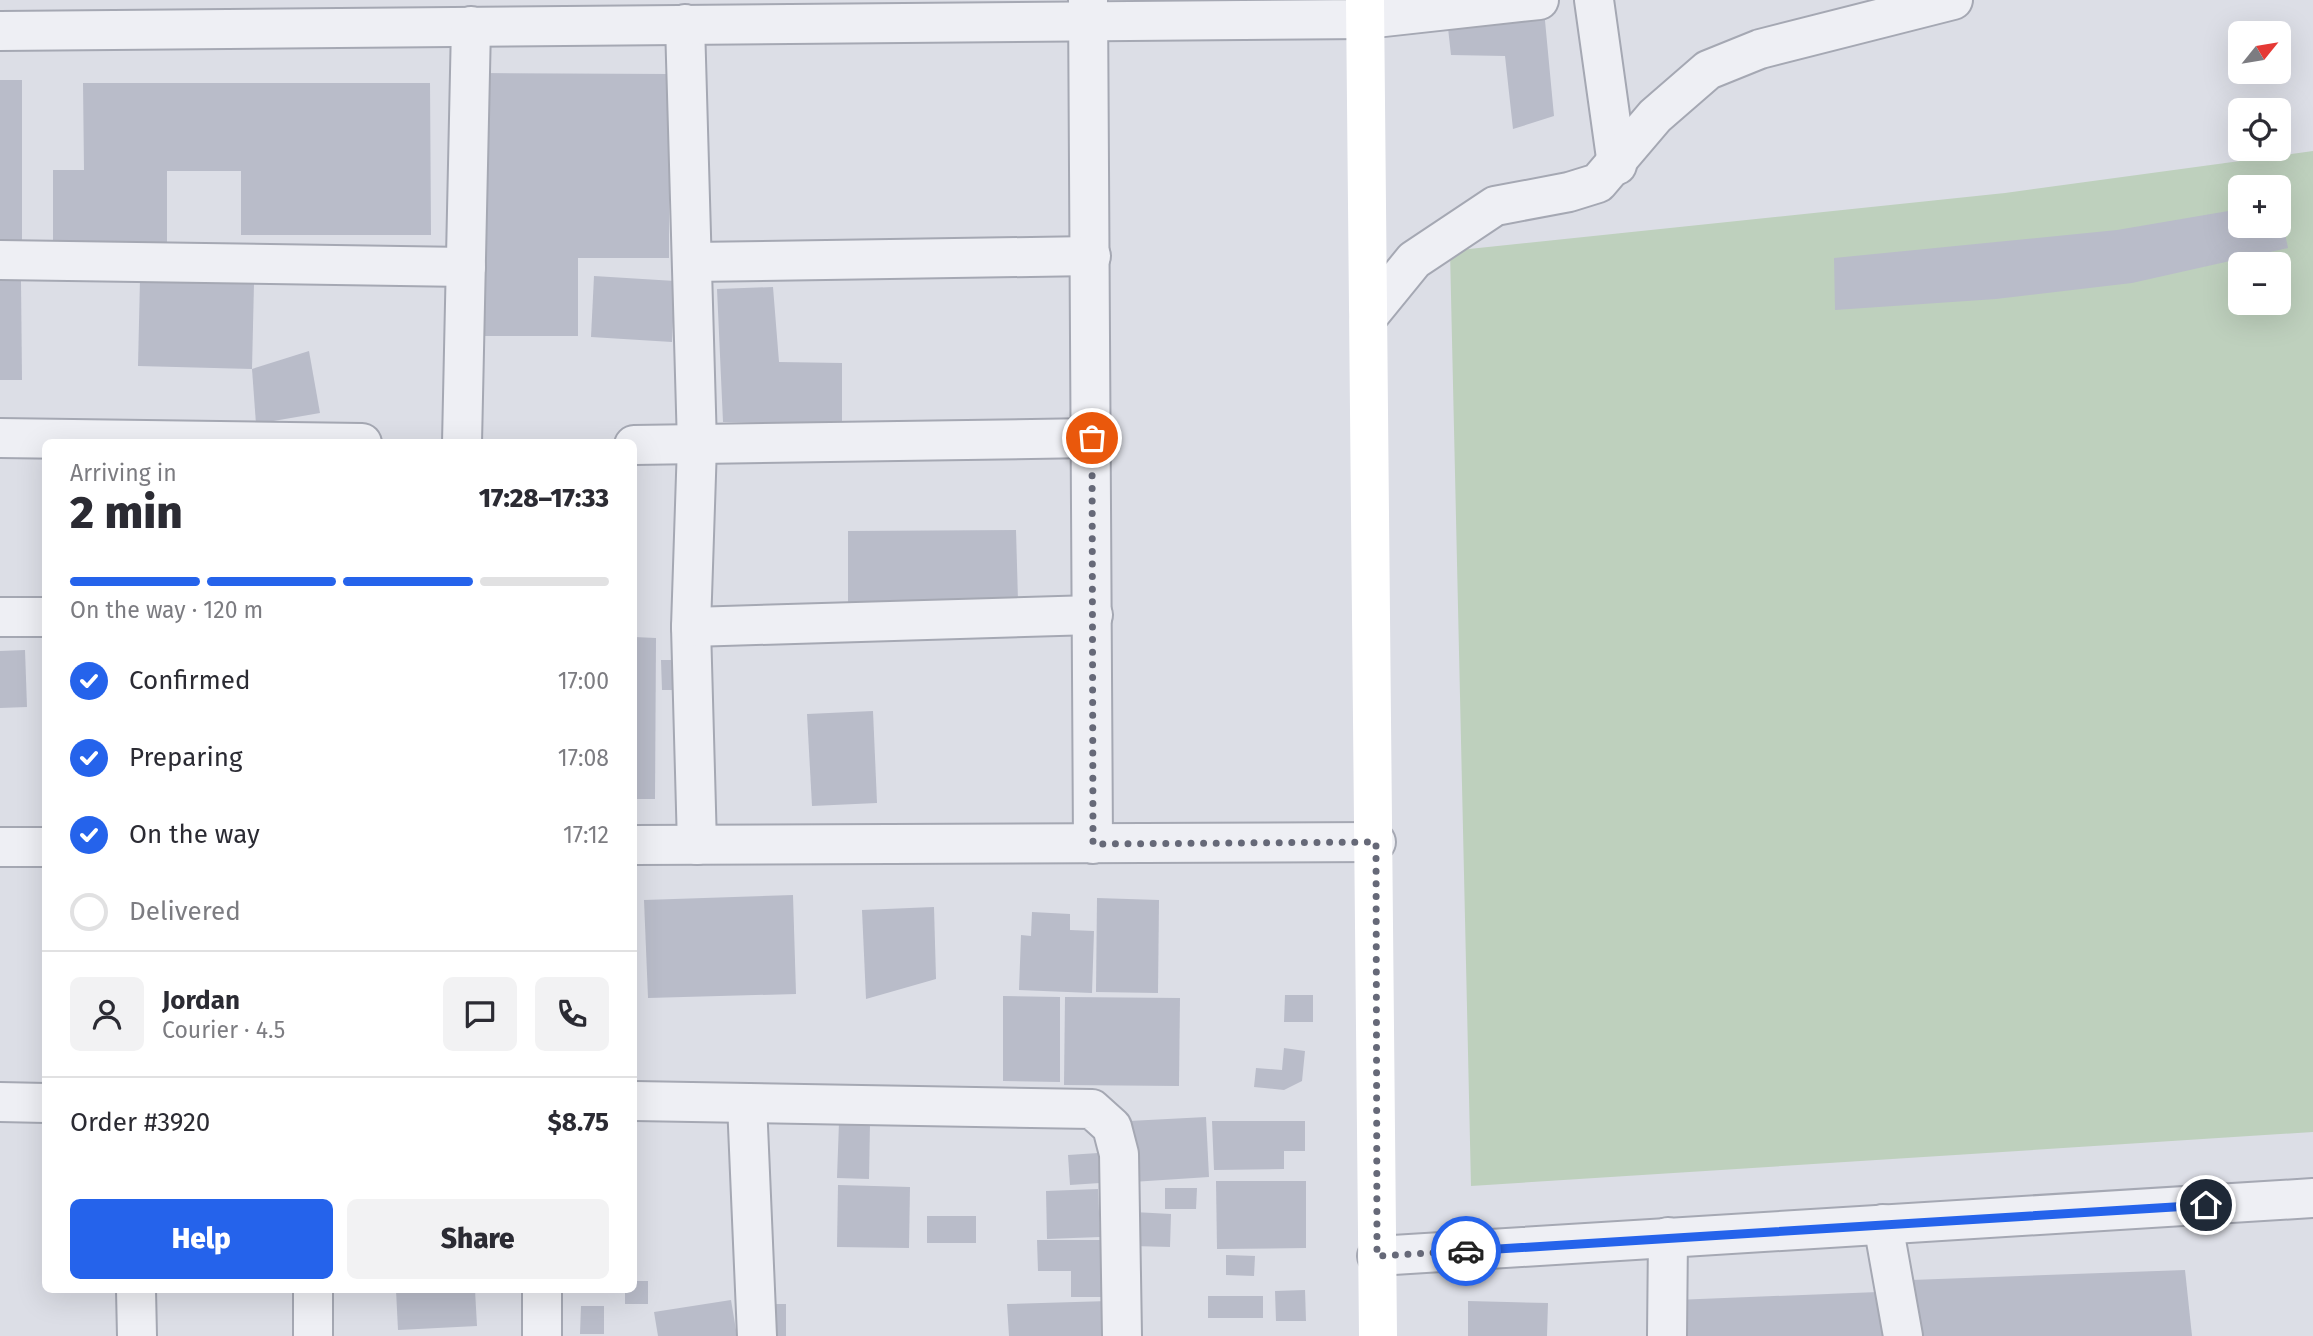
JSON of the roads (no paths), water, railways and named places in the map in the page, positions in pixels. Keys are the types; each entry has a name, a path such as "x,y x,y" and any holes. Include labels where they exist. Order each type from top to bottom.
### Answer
{"main road":[{"path":"1366,9 1376,842 1378,1336"}],"street":[{"path":"0,31 342,14 471,26 570,12 685,24 1088,10 1366,9 1539,0"},
{"path":"1594,0 1616,164"},
{"path":"1370,314 1414,260 1476,216 1495,206 1569,192 1598,183 1654,116 1708,70 1760,49 1949,0"},
{"path":"1088,10 1093,844"},
{"path":"685,24 696,445 691,627 697,845"},
{"path":"462,439 471,26"},
{"path":"692,262 1091,256"},
{"path":"0,260 466,267"},
{"path":"0,438 72,439"},
{"path":"637,445 1092,438"},
{"path":"691,627 1093,615"},
{"path":"0,617 42,617"},
{"path":"637,845 1376,842"},
{"path":"0,847 42,847"},
{"path":"637,1101 1092,1109 1112,1127 1119,1154 1122,1336"},
{"path":"0,1102 42,1103"},
{"path":"747,1103 757,1336"},
{"path":"1377,1256 2313,1198"},
{"path":"1883,1224 1903,1336"},
{"path":"1667,1336 1668,1237"},
{"path":"136,1293 137,1336"},
{"path":"313,1293 313,1336"},
{"path":"542,1293 542,1336"}]}
